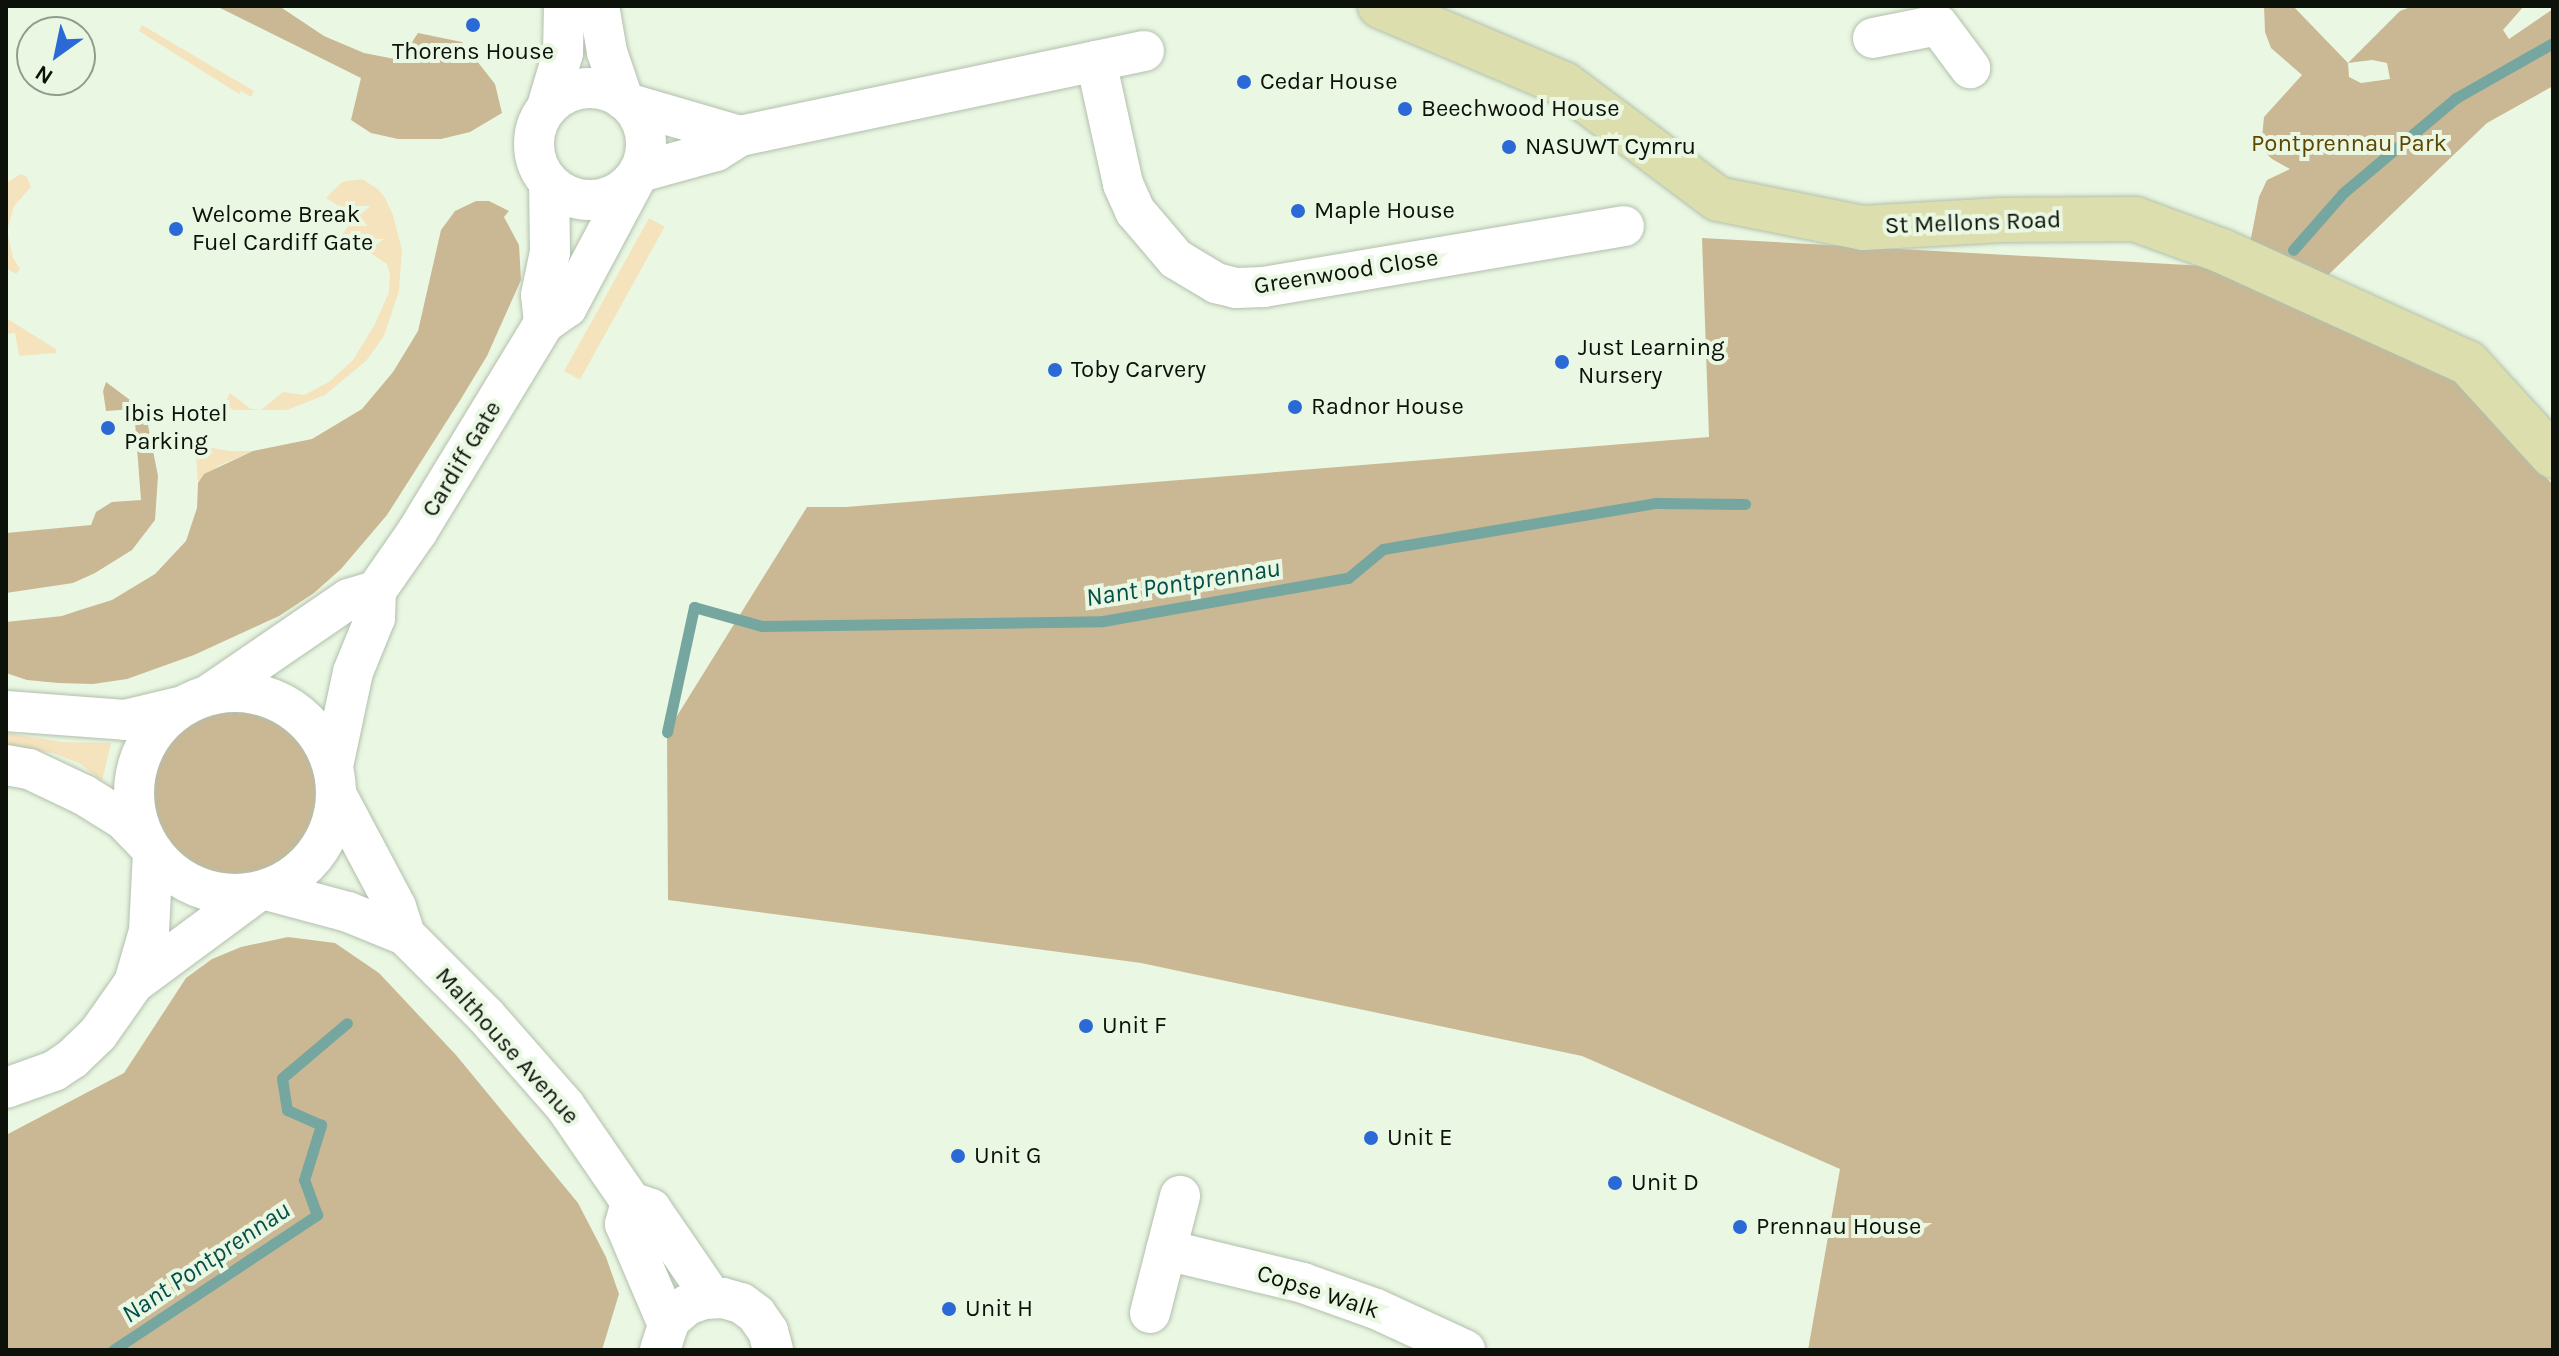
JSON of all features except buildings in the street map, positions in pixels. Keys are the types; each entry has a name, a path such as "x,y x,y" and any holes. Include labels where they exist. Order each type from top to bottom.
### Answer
{"main road":[{"name":"St Mellons Road","path":"1380,6 1564,84 1718,199 1863,228 2001,220 2135,219 2222,251 2468,363 2553,456"}],"street":[{"path":"544,323 541,295 550,252 549,183 535,152 537,128 547,107 563,53 564,6"},
{"name":"Cardiff Gate","path":"134,983 261,891 294,875 319,849 333,818 335,780 353,672 375,618 376,591 417,532 544,323 567,307 645,157 646,137 639,115 627,102 607,52 599,6"},
{"path":"1873,38 1942,16 1970,68"},
{"path":"549,183 570,196 600,200 621,191 638,174 716,151 740,136 1144,51"},
{"name":"Greenwood Close","path":"1096,61 1123,184 1135,211 1176,259 1216,283 1236,288 1264,287 1624,226"},
{"path":"547,107 581,88 603,90 627,102 740,136"},
{"path":"6,1088 54,1071 79,1054 98,1034 134,983 151,921 150,848 136,815 133,784 140,756 154,731 349,599 376,591"},
{"path":"6,711 125,720 195,701 255,693 286,705 312,727 335,780"},
{"path":"6,765 29,769 84,795 124,820 186,882 220,893 261,891"},
{"name":"Malthouse Avenue","path":"335,780 396,907 405,935"},
{"name":"Malthouse Avenue","path":"261,891 348,912 405,935 486,1016 565,1106 631,1202 651,1209 712,1298"},
{"path":"1150,1313 1180,1196"},
{"path":"631,1202 625,1224 664,1337"},
{"name":"Copse Walk","path":"1166,1250 1303,1283 1376,1309 1465,1350"},
{"path":"664,1337 687,1305 712,1298 741,1303 756,1314 768,1331 773,1350"}],"shaded area":[{"path":"142,25 254,91 251,97 241,91 239,94 139,31"},
{"path":"21,174 27,177 31,187 14,206 7,231 13,258 20,269 16,274 6,268 6,183"},
{"path":"362,179 378,189 385,198 402,250 399,291 384,336 366,361 325,395 287,410 261,410 283,392 304,395 329,382 353,360 375,324 389,292 387,264 342,235 355,216 326,198 342,182"},
{"path":"649,218 665,227 580,380 564,371"},
{"path":"6,318 56,349 56,353 19,356 15,333 6,334"},
{"path":"230,393 251,409 261,410 233,410 224,404"},
{"path":"195,445 253,451 218,466 198,483"},
{"path":"6,733 63,742 111,743 102,781 79,763 53,753 6,745"}],"green space":[{"path":"216,6 279,6 324,36 364,53 400,60 418,33 462,42 495,84 502,113 470,132 441,139 398,139 371,133 351,120 361,78"},
{"name":"Pontprennau Park","path":"2264,6 2293,6 2348,63 2400,11 2413,6 2524,6 2503,30 2509,39 2553,9 2553,86 2487,123 2326,277 2250,243 2259,197 2267,180 2290,169 2272,159 2261,148 2264,117 2302,75 2271,48 2265,32","holes":["2372,60 2387,63 2390,79 2361,83 2349,77 2348,63"]},
{"path":"476,201 489,201 509,211 504,217 519,245 521,280 487,356 459,402 387,515 341,569 314,593 279,616 194,655 127,679 93,684 58,683 27,680 6,673 6,622 62,616 112,600 155,574 186,541 197,508 198,483 204,474 253,451 312,439 362,409 393,372 418,331 441,230 455,211"},
{"path":"1702,238 2205,266 2452,378 2553,485 2553,1350 1808,1350 1840,1169 1582,1056 1141,963 668,900 667,732 807,507 846,507 1709,437"},
{"path":"106,382 134,403 148,425 158,476 155,520 132,550 95,573 73,583 6,593 6,533 91,525 96,512 112,502 141,500 134,409 106,411 103,391"},
{"path":"236,710 268,716 295,734 313,761 319,793 313,825 295,852 268,870 236,876 204,870 177,852 159,825 153,793 159,761 177,734 204,716"},
{"path":"288,937 335,943 379,973 456,1055 578,1203 606,1257 619,1294 602,1350 6,1350 6,1135 124,1073 186,978 212,959 241,947"}],"waterway":[{"name":"Nant Pontprennau","path":"2293,250 2343,193 2456,98 2553,43"},
{"name":"Nant Pontprennau","path":"667,732 694,607 762,626 1103,621 1348,578 1383,549 1656,503 1745,504"},
{"name":"Nant Pontprennau","path":"113,1350 317,1215 304,1180 321,1125 287,1110 282,1078 347,1023"}],"place":[{"name":"Thorens House","path":"473,25"},
{"name":"Cedar House","path":"1244,82"},
{"name":"Beechwood House","path":"1405,109"},
{"name":"NASUWT Cymru","path":"1509,147"},
{"name":"Maple House","path":"1298,211"},
{"name":"Welcome Break Fuel Cardiff Gate","path":"176,229"},
{"name":"Just Learning Nursery","path":"1562,362"},
{"name":"Toby Carvery","path":"1055,370"},
{"name":"Radnor House","path":"1295,407"},
{"name":"Ibis Hotel Parking","path":"108,428"},
{"name":"Unit F","path":"1086,1026"},
{"name":"Unit E","path":"1371,1138"},
{"name":"Unit G","path":"958,1156"},
{"name":"Unit D","path":"1615,1183"},
{"name":"Prennau House","path":"1740,1227"},
{"name":"Unit H","path":"949,1309"}]}
